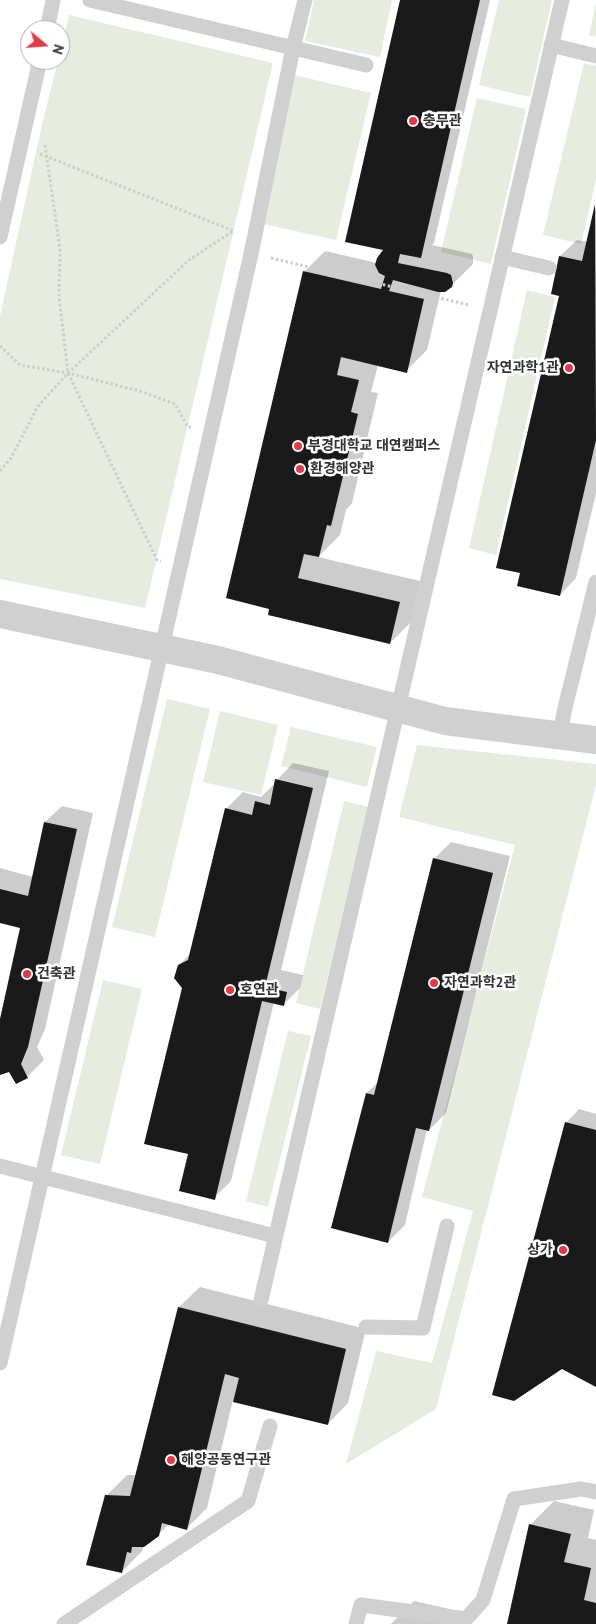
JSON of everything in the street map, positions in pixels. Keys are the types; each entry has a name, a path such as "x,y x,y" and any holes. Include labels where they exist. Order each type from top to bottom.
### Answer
{"street":[{"path":"0,614 218,660 445,721 596,740"}],"lane":[{"path":"49,20 53,0"},
{"path":"90,0 366,65"},
{"path":"0,1363 251,254 293,48 305,0"},
{"path":"261,1300 562,0"},
{"path":"551,46 596,56"},
{"path":"0,237 38,70"},
{"path":"502,257 549,268"},
{"path":"560,736 566,703 596,582"},
{"path":"0,1166 276,1236"},
{"path":"366,1327 422,1328 448,1226"},
{"path":"64,1624 248,1501 270,1426"},
{"path":"356,1624 361,1605 466,1619 484,1600 514,1499 581,1488 596,1492"}],"path":[{"path":"26,121 42,125 60,249 58,296 68,373 157,560 180,566"},
{"path":"20,147 234,231 254,236"},
{"path":"0,471 11,458 38,406 68,373 189,260 234,231"},
{"path":"251,254 489,310"},
{"path":"0,346 20,365 68,373 140,390 174,404 188,426 211,432"}],"shaded area":[{"path":"314,0 392,0 380,57 305,41"},
{"path":"499,0 552,0 530,97 479,85"},
{"path":"596,3 596,37 589,35"},
{"path":"69,15 273,63 145,608 0,579 0,316 56,70 70,70 70,20 68,20"},
{"path":"584,63 596,66 596,180 581,244 543,235"},
{"path":"294,75 371,93 336,240 259,223"},
{"path":"477,98 526,109 491,264 441,252"},
{"path":"527,290 555,297 496,555 469,548"},
{"path":"167,699 210,709 155,937 112,927"},
{"path":"220,711 278,725 261,795 203,782"},
{"path":"291,727 377,747 367,787 281,766"},
{"path":"417,745 596,764 596,785 436,1409 346,1464 376,1351 432,1363 473,1211 422,1197 515,845 399,817"},
{"path":"344,801 368,807 320,1009 296,1003"},
{"path":"103,980 142,989 100,1164 61,1155"},
{"path":"288,1031 311,1036 268,1207 246,1201"}],"building":[{"name":"환경해양관","path":"400,0 480,0 421,258 400,254 398,263 447,273 451,275 453,283 452,287 445,292 438,292 393,280 389,291 424,299 407,373 341,357 337,375 359,380 351,412 358,414 331,526 327,525 319,557 304,554 298,578 400,602 390,644 268,615 269,609 226,598 303,271 381,289 385,276 379,273 375,265 377,258 383,250 345,242"},
{"name":"자연과학1관","path":"595,204 596,440 560,596 517,586 520,573 496,568 559,296 551,294 559,256 582,261"},
{"name":"호연관","path":"275,779 313,788 265,987 287,992 284,1006 262,1001 215,1200 179,1191 188,1154 144,1144 182,988 174,978 178,965 188,960 225,808 252,815 255,801 270,805"},
{"name":"건축관","path":"44,822 77,829 28,1047 21,1064 28,1078 16,1084 9,1072 0,1075 0,1019 20,928 0,923 0,889 28,896"},
{"name":"자연과학2관","path":"433,858 493,873 429,1131 416,1128 388,1243 331,1228 366,1093 374,1095"},
{"name":"상가","path":"565,1122 596,1130 596,1387 562,1369 514,1401 492,1395"},
{"name":"해양공동연구관","path":"178,1307 346,1349 328,1425 233,1402 239,1378 225,1374 187,1530 162,1523 159,1536 144,1547 132,1547 131,1553 127,1552 122,1573 86,1565 105,1495 130,1496"},
{"path":"529,1524 571,1534 564,1562 591,1568 584,1600 596,1603 596,1624 507,1624"}],"place":[{"name":"충무관","path":"413,121"},
{"name":"자연과학1관","path":"569,368"},
{"name":"부경대학교 대연캠퍼스","path":"298,446"},
{"name":"환경해양관","path":"300,469"},
{"name":"건축관","path":"27,974"},
{"name":"자연과학2관","path":"434,983"},
{"name":"호연관","path":"230,990"},
{"name":"상가","path":"563,1250"},
{"name":"해양공동연구관","path":"171,1460"}]}
